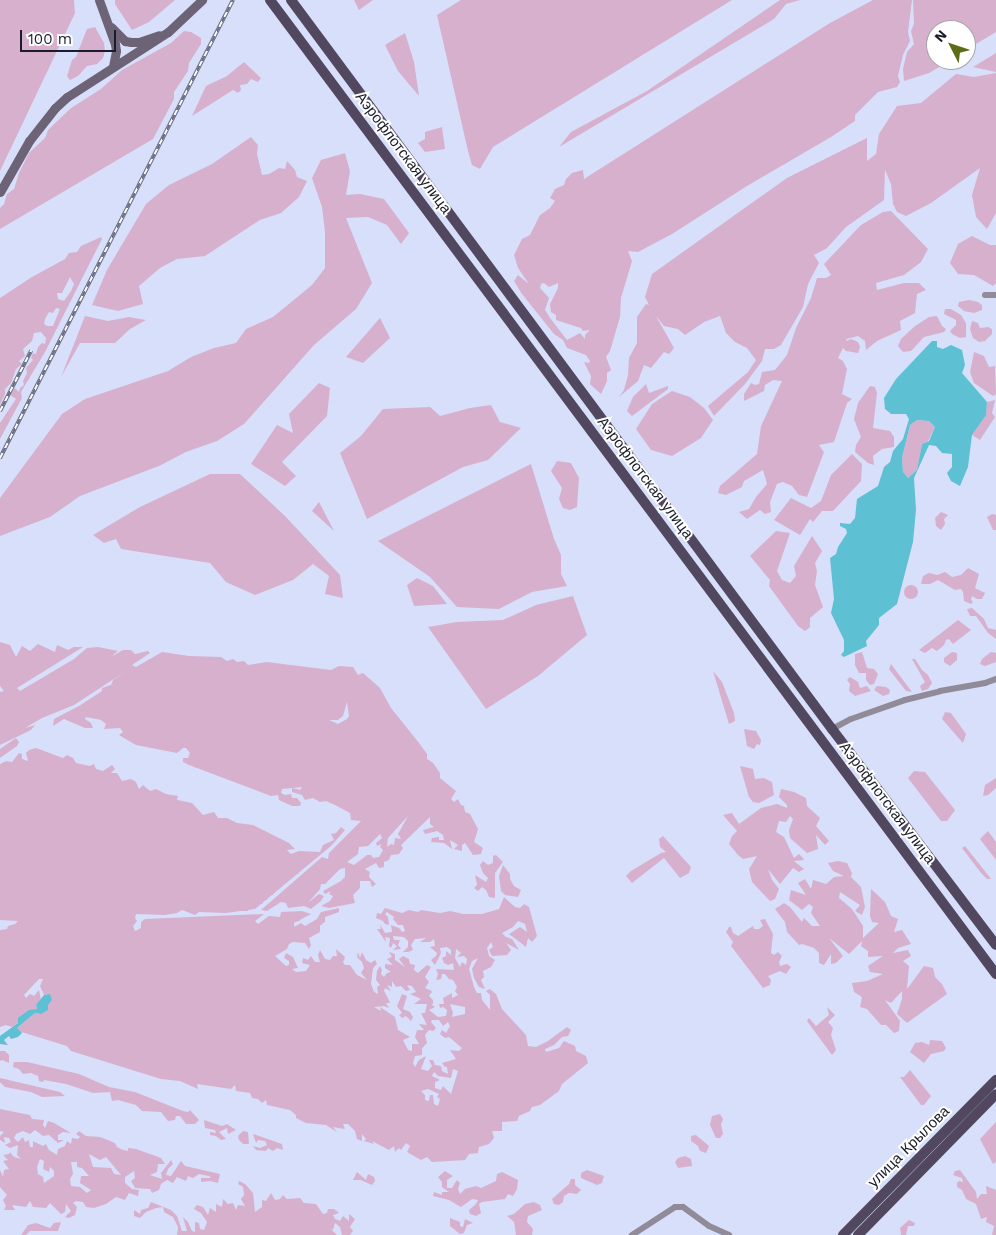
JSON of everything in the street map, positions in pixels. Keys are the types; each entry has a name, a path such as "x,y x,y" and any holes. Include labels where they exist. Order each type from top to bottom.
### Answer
{"main road":[{"name":"Аэрофлотская улица","path":"270,0 996,974"},
{"name":"Аэрофлотская улица","path":"291,0 832,729 996,945"},
{"name":"улица Крылова","path":"843,1235 996,1080"},
{"name":"улица Крылова","path":"858,1235 996,1094"}],"street":[{"path":"99,0 110,25 116,51 113,67"},
{"path":"0,192 29,141 67,97 168,32 202,0"},
{"path":"110,25 125,40 131,42 139,42 168,32"},
{"path":"985,295 996,295"},
{"path":"832,729 851,719 905,700 996,679"},
{"path":"632,1235 675,1207 683,1207 709,1226 729,1235"}],"shaded area":[{"path":"0,0 74,0 75,13 0,171"},
{"path":"115,0 175,0 149,22 132,30 115,4"},
{"path":"354,0 373,0 359,10"},
{"path":"461,0 732,0 493,147 480,169 472,165 468,151 437,15"},
{"path":"780,0 800,0 786,4 774,19 559,147 571,132 647,91"},
{"path":"873,0 912,0 908,32 910,41 903,55 898,76 900,82 897,87 878,92 855,115 855,121 672,234 638,252 628,251 632,261 621,298 620,317 610,351 606,357 611,370 607,373 607,381 601,394 590,384 591,376 584,362 589,363 590,361 586,355 567,348 563,340 554,334 514,281 518,275 529,284 518,268 514,255 522,239 530,235 540,215 550,208 555,201 550,198 555,189 564,185 566,179 572,173 583,170 584,179 830,23","holes":["544,283 549,287 558,283 558,288 550,304 551,312 556,315 556,320 581,328 583,331 590,330 585,335 585,339 580,333 567,340 550,318 545,310 549,298 540,288 541,284"]},
{"path":"913,0 996,0 996,32 976,44 976,20 926,20 926,70 934,70 904,81 903,69 907,52 914,44 911,31 914,24"},
{"path":"95,27 104,43 105,51 103,58 97,64 87,66 78,76 70,80 67,76 72,60 76,57 87,29"},
{"path":"184,31 191,32 201,38 201,44 189,63 188,71 174,92 174,99 153,139 0,229 0,208 4,204 7,194 14,189 19,173 29,153 45,138 48,130 71,108 101,89 122,70 171,43"},
{"path":"405,33 414,62 419,96 398,71 385,45"},
{"path":"996,53 996,72 976,68 976,65"},
{"path":"244,62 261,78 258,82 251,79 247,84 240,85 241,90 238,93 233,90 192,116 206,86 227,76"},
{"path":"996,73 996,213 987,229 976,217 972,195 980,168 931,203 906,216 897,212 893,204 891,184 885,170 884,200 846,227 827,248 814,255 819,263 808,284 803,307 781,345 774,349 765,349 762,361 745,384 714,416 708,406 748,372 756,360 747,348 735,342 726,333 720,316 704,322 685,335 678,329 664,326 656,316 674,348 669,354 664,352 651,368 644,365 638,381 619,397 624,390 628,375 629,358 637,343 637,317 646,304 649,305 645,297 652,274 787,178 867,138 867,161 876,154 879,134 897,106 921,103 956,74 974,77"},
{"path":"442,127 445,149 425,152 418,143 425,139 425,132"},
{"path":"251,137 258,145 257,154 262,175 269,174 279,168 285,169 287,161 295,170 297,177 307,181 299,197 281,213 260,220 205,256 177,259 160,268 139,286 143,304 118,311 92,305 107,270 146,204 169,185 212,164"},
{"path":"345,153 350,171 346,195 360,194 384,199 409,233 401,244 387,225 368,217 346,218 372,283 356,309 314,345 244,424 217,441 186,452 159,466 80,496 50,517 0,536 0,498 62,414 85,399 168,371 191,357 214,348 236,343 246,329 273,317 312,285 325,268 325,232 322,207 312,178 321,160"},
{"path":"891,211 928,249 921,262 904,275 876,283 877,290 904,283 919,283 926,290 917,294 915,313 900,321 901,330 877,341 866,350 865,341 858,336 846,339 847,341 851,339 858,342 860,347 858,353 846,351 843,348 838,358 843,361 847,369 842,394 852,399 847,403 834,442 819,445 824,452 807,497 799,495 792,486 783,482 777,484 770,502 771,512 765,514 760,510 747,519 739,512 749,509 767,484 763,470 744,481 742,487 726,495 718,493 720,486 757,454 761,426 782,381 773,380 765,385 764,391 744,401 744,394 751,383 759,384 762,372 775,370 787,355 796,328 811,298 817,278 826,278 831,275 824,264 861,225 883,212"},
{"path":"972,236 990,245 996,245 996,283 993,286 974,275 958,274 950,263 958,244"},
{"path":"101,237 102,239 45,352 21,392 22,398 0,439 0,423 16,399 10,395 15,388 19,392 20,388 24,385 23,381 27,373 26,368 33,360 31,358 33,353 36,354 38,347 42,343 45,344 46,338 41,332 34,333 32,341 23,349 25,356 19,361 22,364 16,369 11,383 5,389 0,405 0,298 32,277 65,259 69,253 77,252 81,246","holes":["70,277 74,284 71,291 64,301 58,299 57,293 62,293","56,308 60,309 53,326 47,326 44,324 45,319 49,312 53,313"]},
{"path":"969,300 982,305 982,310 974,313 964,311 958,306 959,302"},
{"path":"945,309 951,309 961,315 966,323 966,337 960,338 952,334 950,331 956,325 956,320 944,314"},
{"path":"85,316 108,321 129,317 146,320 130,329 115,343 80,343 61,377"},
{"path":"937,316 942,326 946,329 944,332 924,337 911,351 903,352 898,346 901,339 915,326 929,317"},
{"path":"380,318 390,338 363,363 346,357"},
{"path":"972,321 978,323 980,328 988,327 992,329 992,334 985,341 979,342 973,338 970,329"},
{"path":"974,352 984,356 989,367 995,366 996,394 993,396 974,383 970,372"},
{"path":"319,383 330,388 327,416 282,462 296,476 285,486 251,464 277,425 293,433 289,414"},
{"path":"646,384 649,393 668,386 668,389 632,416 627,411 633,397"},
{"path":"870,386 875,387 877,393 873,428 890,431 894,437 894,447 882,449 873,456 874,465 868,463 855,452 856,445 861,437 854,419 858,403"},
{"path":"672,391 690,397 704,408 713,420 701,438 672,456 651,450 636,429 652,404"},
{"path":"995,400 992,413 995,417 980,440 972,435 986,414 987,402"},
{"path":"491,405 500,422 521,428 488,460 463,467 367,519 340,453 361,436 383,409 430,407 440,416"},
{"path":"917,420 929,421 935,427 928,441 922,444 917,470 908,478 903,472 902,458 910,425"},
{"path":"852,454 862,464 861,481 833,511 822,511 813,522 810,519 800,535 774,520 791,498 811,508 821,501 831,475"},
{"path":"557,461 571,463 579,478 577,507 570,510 563,508 559,499 562,488 551,471"},
{"path":"531,464 554,539 561,555 561,574 567,586 532,592 499,609 457,607 430,577 378,541"},
{"path":"210,474 240,474 285,516 340,575 343,598 325,594 329,576 313,564 293,580 255,595 226,582 210,563 121,549 116,539 104,543 93,535 140,507"},
{"path":"319,502 334,531 312,511"},
{"path":"941,512 948,515 944,519 945,524 941,530 936,526 935,518"},
{"path":"992,514 996,515 996,530 993,530 987,517"},
{"path":"776,531 790,533 777,571 782,580 790,583 796,576 794,566 812,536 822,551 815,563 817,571 815,585 823,607 810,618 810,627 805,631 798,626 769,586 770,580 750,556"},
{"path":"968,568 979,574 975,588 985,593 982,599 972,596 971,600 973,602 971,604 964,601 961,589 955,590 938,580 930,584 921,584 923,576 929,573 937,575 945,572 952,577 961,575"},
{"path":"417,578 433,586 447,604 414,606 407,585"},
{"path":"911,585 916,587 918,592 916,597 911,599 906,597 904,592 906,587"},
{"path":"573,596 587,635 538,676 486,709 428,627 457,622 503,620 536,605"},
{"path":"972,608 984,619 988,628 996,630 996,639 988,633 976,616 970,616 967,609"},
{"path":"958,620 971,630 953,644 949,639 946,640 944,645 937,651 932,648 925,653 919,650"},
{"path":"0,642 10,645 16,657 22,646 30,651 38,644 55,652 57,645 68,650 74,647 83,647 17,688 20,691 74,659 87,648 98,647 118,651 111,657 123,650 131,650 135,654 148,651 150,653 132,665 136,667 162,652 189,656 221,657 227,661 233,659 237,662 244,661 248,665 267,662 331,670 339,666 353,667 358,675 363,673 380,688 391,708 427,754 427,759 433,763 440,773 440,778 456,791 451,799 454,802 458,799 461,805 464,806 465,812 470,814 478,829 474,842 483,848 481,854 473,855 465,843 462,845 462,851 454,849 458,845 450,840 452,849 444,843 431,842 432,838 439,837 439,840 444,840 443,835 437,831 425,834 423,830 434,827 430,824 430,817 401,845 403,848 399,854 391,855 389,860 384,862 384,867 379,868 376,863 365,869 370,872 369,877 376,884 372,887 370,881 360,881 360,888 353,895 355,903 329,908 321,906 330,901 333,896 329,894 331,891 325,894 323,891 345,877 345,868 340,869 325,884 321,884 320,889 308,903 319,894 324,896 311,909 304,906 288,908 286,903 281,902 267,911 261,910 322,857 328,859 329,853 361,821 351,820 350,813 326,801 320,802 313,798 305,800 302,795 292,792 292,788 282,789 281,793 285,795 291,794 292,798 297,798 301,803 300,806 292,806 279,800 278,795 271,796 183,762 183,758 188,758 190,753 186,748 177,753 136,745 119,735 123,732 120,728 104,729 106,724 101,720 86,717 85,719 91,723 93,728 85,728 64,719 53,726 54,719 79,706 102,691 102,688 111,685 113,680 126,671 74,705 42,718 25,728 35,725 31,730 0,745 0,692 4,691 0,686","holes":["347,702 349,716 347,719 338,724 329,720 338,720 343,716","408,816 398,834 401,839 395,838 394,845 391,844 387,847 388,838","380,834 382,838 376,843 377,846 381,844 380,847 383,850 379,857 373,858 371,855 367,855 354,865 347,862 358,854 359,847 368,846"]},
{"path":"862,652 867,668 874,669 878,674 874,684 870,685 866,680 866,673 859,673 855,665 855,654"},
{"path":"952,652 957,653 957,660 950,666 944,662 944,658"},
{"path":"991,652 996,653 996,662 985,666 980,664 982,659"},
{"path":"912,659 915,659 922,670 928,675 932,683 928,689 922,691 920,686 925,682"},
{"path":"891,664 912,692 906,691 889,669"},
{"path":"713,671 722,682 734,713 735,721 729,724"},
{"path":"850,677 858,682 860,688 867,686 871,691 855,696 849,691 850,684 847,680"},
{"path":"877,686 886,687 890,690 889,694 883,696 874,690"},
{"path":"945,712 951,713 966,734 963,743 942,719"},
{"path":"744,729 756,731 761,740 760,745 757,744 754,749 747,746"},
{"path":"16,738 19,742 17,746 0,758 0,749"},
{"path":"36,748 63,758 67,755 73,758 76,763 90,766 94,764 96,769 103,771 112,765 115,769 111,773 117,773 122,781 131,779 136,782 139,789 143,785 150,791 156,789 166,794 178,796 177,800 192,803 203,815 214,812 218,818 227,818 237,823 253,825 289,843 295,849 287,850 291,854 299,851 320,852 323,845 334,840 331,834 336,833 341,827 345,830 331,846 255,909 226,913 199,912 195,915 182,910 165,915 136,914 135,918 137,921 133,926 135,931 141,928 141,922 145,919 264,914 255,921 258,924 269,916 280,917 281,912 302,911 311,914 294,923 294,927 301,923 305,926 317,919 321,912 339,908 339,912 325,917 325,922 320,925 320,932 309,938 311,945 309,949 305,943 293,942 289,944 287,949 275,956 286,966 289,965 289,961 284,958 286,953 293,957 298,968 292,969 296,972 306,971 310,965 302,963 303,958 308,960 311,956 315,962 320,962 318,955 320,950 325,959 330,960 333,956 337,956 336,949 345,957 343,962 345,965 350,965 357,975 367,980 361,973 364,968 362,962 357,957 358,952 360,958 362,952 366,960 371,963 375,960 377,964 373,968 371,984 374,992 378,994 377,987 380,985 376,980 377,971 380,966 381,974 384,977 387,973 391,972 385,968 385,964 393,965 387,959 392,957 389,952 395,954 395,960 405,967 399,959 403,956 409,959 410,964 415,965 414,970 418,973 427,965 431,967 425,977 429,982 425,988 432,991 429,996 433,1000 433,1004 431,1004 435,1007 429,1010 438,1017 446,1016 447,1010 443,1007 440,1008 439,1004 444,1004 443,998 452,993 452,998 458,995 455,991 457,987 453,980 449,979 445,974 442,974 441,979 436,980 438,974 436,969 454,970 453,963 448,965 444,963 442,958 446,956 446,951 451,955 451,950 447,947 440,948 441,953 435,965 431,960 437,953 430,947 435,946 434,939 430,942 420,942 426,938 415,939 411,945 413,950 403,952 408,947 408,941 404,937 393,936 394,940 400,940 398,945 401,949 393,950 397,946 393,943 391,948 389,946 390,938 385,937 386,942 377,929 381,929 380,924 385,933 392,932 391,925 399,928 402,932 405,931 403,925 398,925 393,919 394,917 387,912 385,914 388,917 389,925 385,924 376,918 377,913 381,914 385,908 402,913 409,910 418,912 421,910 440,913 450,911 463,914 482,914 499,909 504,897 515,907 520,908 524,904 529,907 537,936 532,942 528,938 526,947 509,934 520,927 527,932 525,924 518,921 513,927 502,933 512,939 519,950 506,943 511,950 507,955 492,956 489,950 493,947 491,942 487,948 489,956 495,960 491,967 483,971 484,977 481,980 485,989 479,987 474,978 472,969 478,958 472,961 469,969 474,987 477,993 481,993 482,1000 490,1010 490,995 486,991 490,989 496,994 502,1009 526,1035 528,1046 536,1047 567,1027 571,1030 568,1036 562,1037 554,1045 545,1049 546,1052 559,1048 564,1041 575,1046 576,1051 586,1056 588,1063 562,1084 559,1091 540,1105 532,1107 530,1111 519,1116 517,1121 502,1122 502,1131 492,1131 494,1138 489,1144 479,1147 478,1153 469,1154 465,1160 432,1162 427,1157 421,1160 407,1152 410,1146 406,1143 401,1150 399,1148 395,1152 394,1146 389,1150 372,1141 374,1144 364,1141 366,1139 362,1134 362,1141 357,1139 355,1131 348,1124 343,1124 345,1129 333,1127 337,1132 326,1125 306,1123 296,1118 296,1115 290,1110 267,1105 266,1100 262,1103 258,1099 252,1098 250,1093 236,1091 235,1085 231,1089 197,1084 198,1089 180,1081 161,1079 71,1051 67,1046 18,1031 17,1028 35,1013 41,1014 48,1005 50,994 44,995 40,986 43,979 39,979 24,995 26,998 30,994 34,996 39,990 41,1000 36,1005 37,1009 12,1027 6,1025 0,1027 0,930 7,929 8,926 18,921 0,920 0,764 6,761 12,762 19,753 22,754 22,759 28,761 26,753","holes":["456,949 461,953 457,957 464,956 467,959 466,965 462,962 460,967 455,958","392,981 396,987 401,986 406,991 410,990 407,985 412,986 416,992 410,994 421,999 414,1004 427,1004 425,1013 421,1013 427,1025 419,1024 424,1030 417,1030 415,1037 419,1044 412,1044 412,1051 408,1050 403,1040 410,1037 398,1030 395,1017 380,1007 381,1011 374,1007 384,1006 389,1008 386,1003 390,1003 384,991 385,988 391,991 387,985 392,987","450,1004 465,1007 465,1014 452,1017 453,1013","432,1020 439,1020 443,1026 448,1022 450,1026 446,1033 442,1030 440,1034 445,1038 449,1037 462,1048 459,1051 450,1050 456,1059 442,1063 447,1067 448,1074 442,1071 441,1066 435,1065 433,1060 429,1060 432,1066 428,1071 421,1069 426,1056 419,1060 415,1067 413,1063 415,1056 422,1055 422,1048 427,1043 425,1035 429,1030 433,1031 436,1028 431,1022","453,1069 458,1071 451,1094 443,1086 441,1090 435,1088 435,1082 440,1080 432,1076 434,1072 438,1076 451,1078","428,1089 439,1094 437,1097 440,1099 438,1106 434,1104 433,1095 430,1095 429,1101 425,1100 425,1095 421,1091"]},
{"path":"740,766 753,769 755,779 764,778 772,782 774,795 759,803 753,802 749,797"},
{"path":"914,771 925,772 955,810 947,821 941,821 908,778"},
{"path":"996,778 996,788 988,795 983,796 985,785"},
{"path":"781,789 794,792 806,798 807,806 820,818 816,826 829,841 825,845 816,835 818,849 807,853 790,838 789,830 793,819 790,816 786,822 779,821 776,832 784,837 794,858 799,854 802,857 804,860 794,861 804,869 799,872 793,868 780,884 768,869 772,880 779,889 775,899 770,901 752,882 749,869 757,856 743,859 738,855 729,844 732,836 737,831 723,815 732,813 739,824 761,808 777,804 787,808 787,805 779,797"},
{"path":"988,831 996,842 996,860 980,839"},
{"path":"663,836 691,867 689,873 680,878 664,858 632,883 626,876 631,871 661,853 666,852 660,847 659,839"},
{"path":"965,846 991,879 987,879 981,873 962,848"},
{"path":"496,855 503,862 495,873 495,898 489,897 486,890 482,887 478,891 474,888 477,885 475,875 486,882 488,878 483,873 480,865 483,861 488,865 493,863 493,856"},
{"path":"838,861 847,863 852,873 851,877 861,887 865,907 862,915 855,911 860,905 840,892 839,898 852,909 863,926 863,938 879,923 872,922 870,916 871,889 885,902 891,916 898,919 894,932 902,930 911,944 898,948 893,953 908,950 911,956 903,961 909,966 907,989 924,966 933,968 935,977 942,984 947,994 907,1023 897,1014 902,999 902,991 891,1003 885,1000 900,1021 899,1031 894,1033 886,1025 881,1025 867,1009 860,1007 862,997 854,992 852,983 867,981 883,974 870,972 868,966 883,956 868,957 868,951 861,946 862,941 849,954 829,938 843,956 836,963 831,964 831,954 824,965 819,963 819,953 814,948 802,944 799,945 787,932 785,922 775,909 784,903 790,907 802,922 804,918 812,926 820,926 811,913 813,907 809,904 802,910 789,900 791,890 806,895 798,883 805,879 811,889 813,880 826,884 834,877 844,876 833,871 828,863"},
{"path":"503,865 510,874 510,879 514,886 521,890 518,897 505,895 501,891 499,876"},
{"path":"765,919 773,934 771,953 774,955 778,952 782,956 779,962 780,966 787,964 791,967 786,974 780,971 768,976 771,980 770,985 763,988 731,946 733,942 726,932 731,927 733,933 738,936 753,926 754,929 759,929 763,926 760,920"},
{"path":"402,994 407,996 403,1009 410,1012 413,1017 411,1021 406,1016 402,1018 399,1015 402,1013 397,1006"},
{"path":"827,1007 835,1015 828,1022 833,1028 831,1035 836,1050 832,1055 807,1021 809,1018 816,1026 829,1015"},
{"path":"930,1040 942,1041 946,1048 944,1051 931,1054 924,1063 910,1052 915,1043 922,1042 929,1045"},
{"path":"0,1051 5,1051 9,1055 9,1063 0,1061"},
{"path":"14,1062 27,1062 79,1074 109,1087 135,1092 183,1111 188,1112 190,1110 199,1120 195,1124 186,1124 180,1116 176,1116 175,1120 168,1121 161,1112 142,1111 136,1105 118,1100 112,1101 110,1092 93,1093 66,1084 44,1080 43,1082 39,1081 38,1076 31,1073 23,1074 19,1069 13,1067"},
{"path":"910,1070 931,1096 924,1105 921,1105 900,1077 904,1077"},
{"path":"0,1078 60,1092 65,1096 42,1097 31,1092 5,1087 0,1082"},
{"path":"0,1109 30,1115 32,1119 44,1120 43,1125 45,1128 48,1121 54,1123 71,1133 63,1132 58,1135 58,1140 64,1140 58,1143 49,1135 43,1136 35,1130 30,1134 23,1131 16,1134 14,1138 18,1142 23,1137 25,1142 29,1140 30,1147 33,1147 33,1141 43,1146 46,1144 49,1150 57,1155 58,1149 65,1146 67,1141 71,1144 72,1138 78,1139 80,1137 76,1134 79,1131 86,1136 100,1137 115,1143 117,1147 123,1150 128,1151 128,1148 136,1149 161,1158 165,1164 158,1164 157,1172 150,1175 162,1179 161,1173 171,1160 173,1164 168,1169 166,1175 171,1176 181,1161 185,1166 220,1174 218,1183 210,1181 201,1182 201,1178 211,1178 199,1174 193,1178 188,1176 186,1181 177,1177 173,1183 167,1180 161,1184 159,1190 152,1193 150,1189 135,1188 131,1181 135,1178 134,1171 125,1177 125,1183 132,1189 139,1190 138,1196 129,1193 125,1200 116,1197 106,1204 94,1208 86,1207 83,1202 76,1201 73,1203 77,1207 75,1215 69,1218 65,1217 71,1211 66,1204 65,1212 61,1214 50,1203 46,1208 33,1207 30,1201 26,1207 12,1205 15,1210 4,1210 6,1206 3,1200 7,1195 0,1187 0,1170 3,1177 4,1170 9,1169 3,1161 8,1160 3,1155 10,1152 14,1157 21,1159 17,1155 18,1145 10,1148 5,1145 11,1142 9,1138 4,1137 5,1143 0,1140 0,1136 4,1132 0,1131","holes":["89,1154 100,1160 106,1157 121,1175 114,1174 111,1168 93,1167","40,1159 44,1161 43,1169 49,1172 50,1167 54,1171 54,1176 44,1183 43,1177 38,1174 37,1167","71,1162 77,1162 77,1167 82,1168 89,1176 81,1176 80,1183 91,1190 87,1193 80,1187 71,1186 70,1179 73,1174"]},
{"path":"720,1114 723,1119 721,1124 723,1134 720,1138 716,1138 710,1125 712,1116"},
{"path":"204,1120 222,1126 227,1124 236,1130 228,1134 227,1128 219,1132 226,1139 221,1140 216,1136 210,1135 210,1132 216,1133 215,1130 205,1128"},
{"path":"996,1122 996,1162 993,1164 980,1139"},
{"path":"243,1131 248,1132 249,1144 243,1144 239,1140 238,1136"},
{"path":"253,1134 282,1144 283,1150 277,1148 273,1151 268,1148 266,1151 256,1150 253,1146 260,1148 267,1145 265,1141 258,1140 256,1143"},
{"path":"696,1135 709,1146 706,1153 700,1151 698,1146 691,1141 691,1136"},
{"path":"685,1156 691,1159 692,1166 678,1168 675,1162 678,1158"},
{"path":"587,1170 604,1176 602,1183 597,1185 581,1178 581,1173"},
{"path":"960,1170 976,1192 977,1199 981,1194 987,1194 986,1186 996,1190 996,1235 992,1235 994,1226 986,1222 987,1217 981,1219 976,1204 966,1199 962,1190 957,1187 959,1181 963,1182 962,1178 953,1175 955,1171"},
{"path":"445,1171 453,1176 447,1180 447,1188 452,1188 457,1180 460,1183 458,1189 460,1194 465,1189 476,1186 481,1188 496,1181 497,1174 502,1172 518,1180 517,1189 513,1196 508,1194 505,1199 482,1202 479,1204 481,1213 476,1216 470,1214 469,1210 478,1200 472,1199 461,1207 449,1200 433,1196 434,1192 442,1195 442,1192 449,1192 442,1187 442,1182 438,1177"},
{"path":"357,1172 366,1180 368,1174 374,1177 375,1181 372,1185 361,1180 353,1180"},
{"path":"571,1179 575,1179 575,1185 581,1190 577,1194 569,1193 564,1196 563,1202 559,1205 554,1204 552,1199 569,1184"},
{"path":"239,1181 245,1184 253,1193 255,1212 262,1207 262,1200 266,1201 271,1193 275,1200 280,1199 283,1195 287,1199 300,1198 304,1203 316,1204 323,1214 327,1213 328,1209 334,1209 339,1213 333,1215 335,1219 340,1221 343,1216 349,1221 349,1214 355,1219 350,1227 353,1231 350,1235 342,1235 340,1227 335,1223 333,1230 330,1228 337,1235 177,1235 178,1227 173,1217 164,1212 163,1207 146,1212 140,1218 134,1216 134,1210 140,1214 141,1210 148,1208 151,1202 171,1210 177,1216 182,1231 187,1231 183,1217 188,1222 192,1231 195,1232 195,1222 199,1223 200,1229 204,1230 207,1222 201,1213 194,1209 197,1205 203,1207 208,1215 210,1208 216,1212 216,1204 222,1207 223,1199 228,1204 233,1203 236,1210 238,1205 245,1206 241,1199 244,1195 243,1187 238,1184"},
{"path":"534,1202 540,1205 542,1210 528,1216 527,1222 533,1229 532,1235 516,1235 514,1222 507,1216 514,1214 525,1204"},
{"path":"450,1218 460,1222 460,1226 463,1227 465,1219 473,1223 467,1225 464,1233 460,1234 450,1226"},
{"path":"909,1220 915,1223 914,1226 908,1226 906,1235 901,1235 900,1228"},
{"path":"61,1222 58,1231 30,1231 26,1235 21,1235 28,1225 36,1223 50,1228 54,1223"}],"water":[{"path":"932,341 937,341 937,347 943,349 951,345 962,350 965,365 962,373 987,402 986,415 972,435 968,467 960,486 951,481 947,473 952,467 952,454 942,453 936,446 929,445 914,478 916,510 913,542 897,604 879,618 879,625 866,641 867,646 844,657 841,655 844,651 844,640 831,613 834,599 830,558 836,554 847,533 846,529 840,526 840,523 850,524 855,518 857,499 878,486 884,467 890,462 893,451 903,439 909,419 906,414 891,414 885,409 884,398 896,379","holes":["917,420 929,421 935,427 929,441 922,444 917,470 908,478 903,472 902,458 910,425"]},
{"path":"50,994 52,1000 48,1005 48,1010 41,1014 35,1013 17,1028 22,1033 18,1037 11,1039 9,1036 4,1040 8,1045 0,1044 0,1036 18,1023 18,1018 29,1010 37,1009 36,1005 44,995"}],"railway":[{"path":"0,458 233,0"},
{"path":"0,411 31,351"}]}
